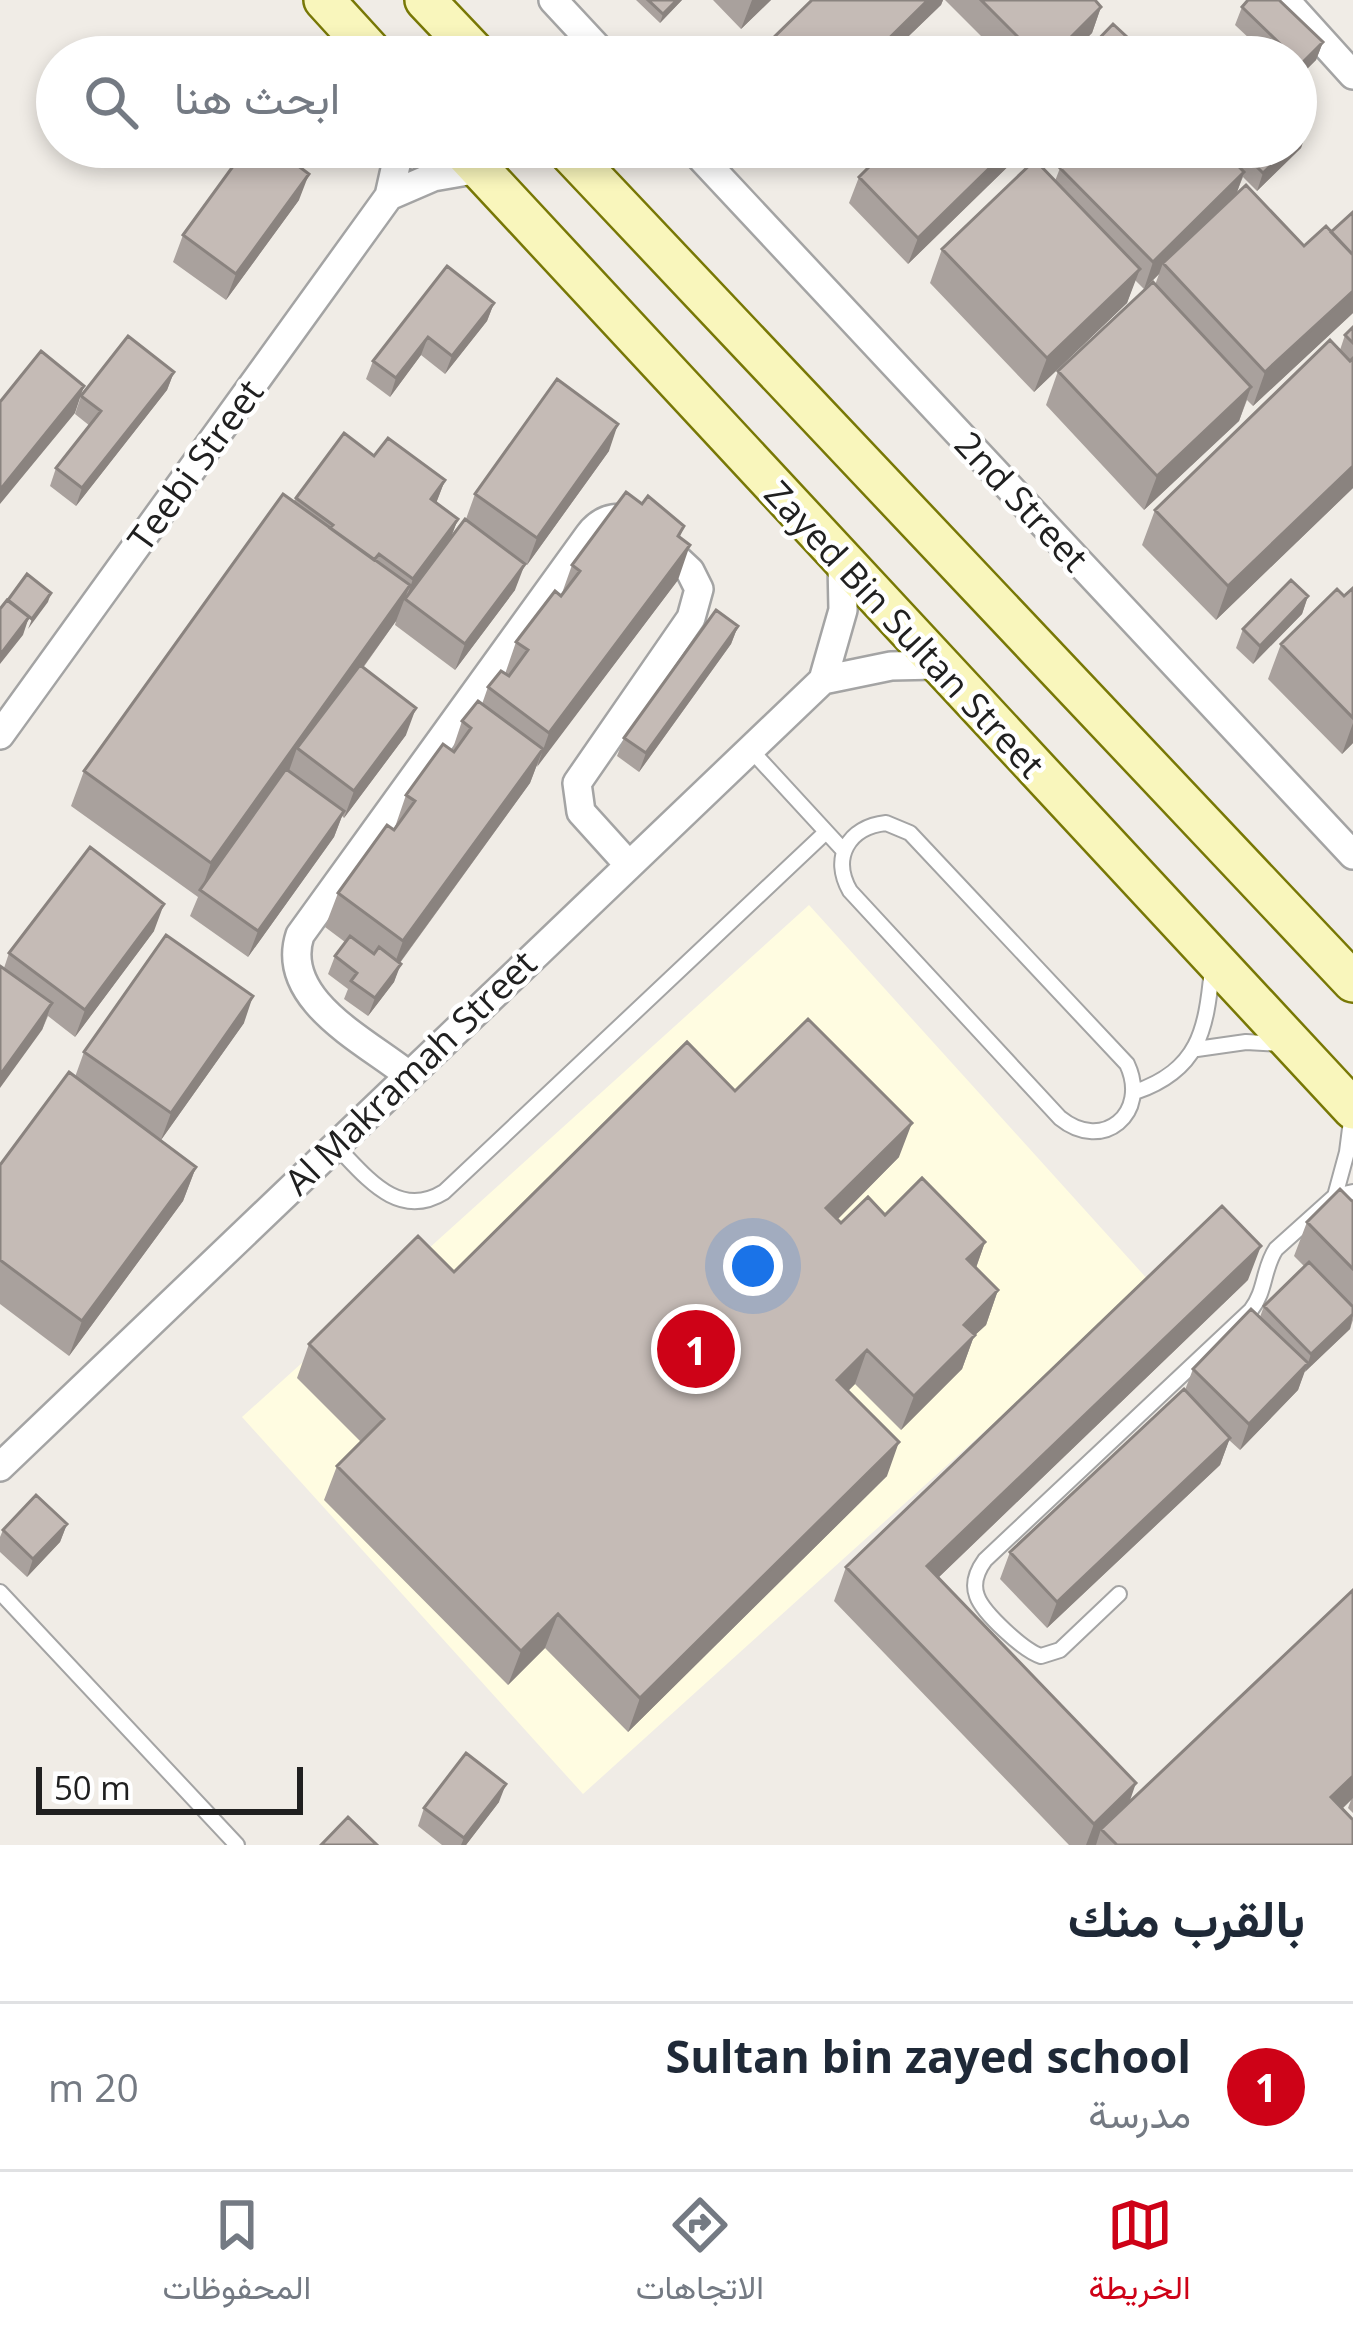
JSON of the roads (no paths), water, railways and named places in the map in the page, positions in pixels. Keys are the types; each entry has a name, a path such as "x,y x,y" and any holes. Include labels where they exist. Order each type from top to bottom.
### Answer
{"main road":[{"path":"324,0 357,36"},
{"path":"425,0 459,36"},
{"name":"Zayed Bin Sultan Street","path":"478,168 1353,1108"},
{"path":"584,168 1353,982"}],"street":[{"path":"553,0 586,36"},
{"path":"1285,0 1353,75"},
{"name":"Teebi Street","path":"0,735 389,196 395,168"},
{"path":"389,196 450,168"},
{"name":"2nd Street","path":"711,168 1353,855"},
{"path":"407,1074 304,989 295,962 300,935 595,526 613,518 641,526 690,571 699,589 691,618 577,782 581,812 628,864"},
{"name":"Al Makramah Street","path":"0,1467 823,680 839,634 842,562"},
{"path":"823,680 891,666 937,665"}],"lane":[{"path":"750,749 844,851"},
{"path":"886,823 910,833 1127,1064 1135,1091 1132,1106 1112,1127 1084,1131 1060,1118 850,891 843,879 844,851 850,839 872,825 886,823"},
{"path":"334,1144 397,1200 422,1202 444,1192 826,832"},
{"path":"1135,1091 1166,1078 1197,1048 1213,958"},
{"path":"1197,1048 1246,1042 1294,1046"},
{"path":"1335,1196 1353,1108"},
{"path":"1119,1594 1060,1650 1041,1656 1023,1647 979,1601 975,1580 985,1560 1251,1310 1276,1249 1335,1196 1353,1192"},
{"path":"0,1592 237,1845"}],"place":[{"name":"Sultan bin zayed school","path":"696,1349"}]}
